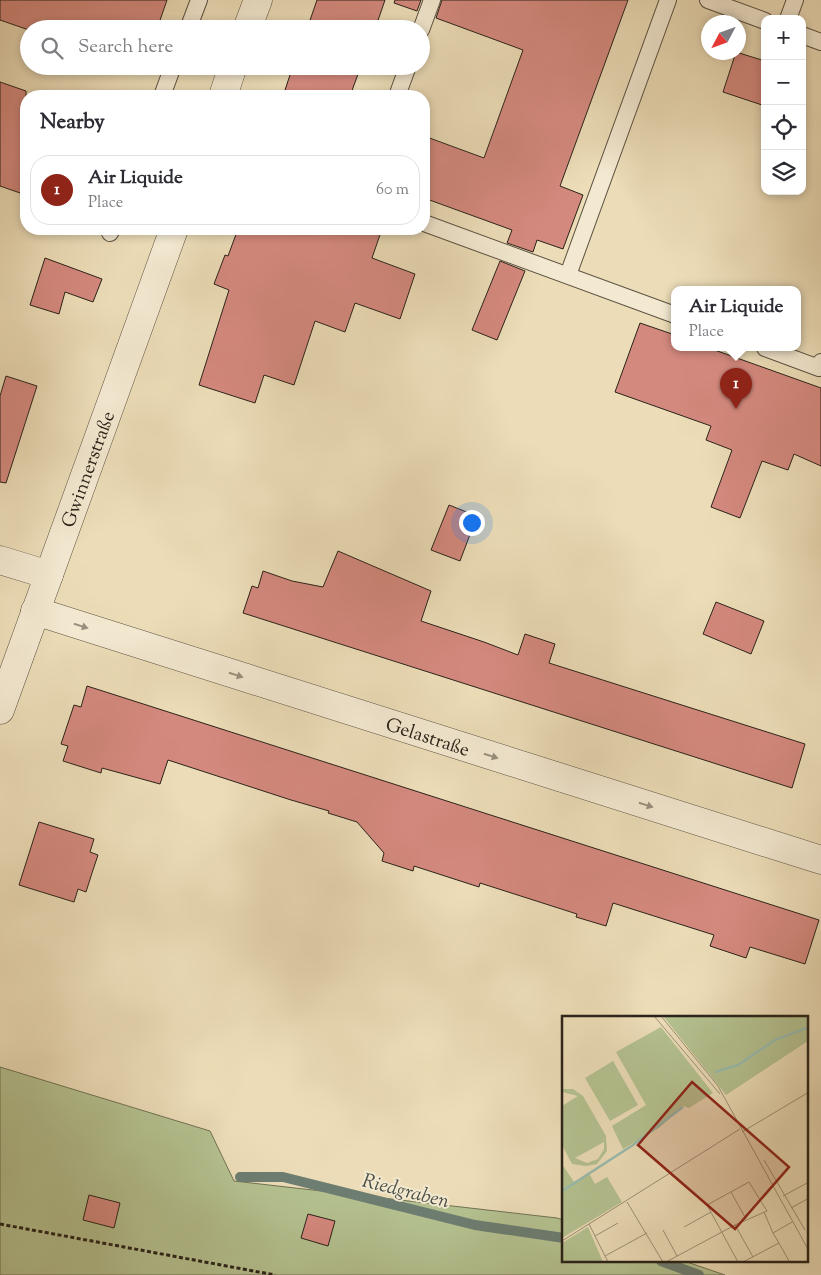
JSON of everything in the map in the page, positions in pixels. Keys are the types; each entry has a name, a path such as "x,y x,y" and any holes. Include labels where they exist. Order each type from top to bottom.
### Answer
{"street":[{"path":"250,20 258,0"},
{"path":"224,90 230,75"},
{"name":"Gwinnerstraße","path":"0,710 172,235"},
{"path":"0,560 49,575"},
{"name":"Gelastraße","path":"35,611 821,860"}],"lane":[{"path":"191,20 199,0"},
{"path":"425,20 432,0"},
{"path":"568,275 668,0"},
{"path":"708,0 761,20"},
{"path":"789,15 795,0"},
{"path":"806,36 821,42"},
{"path":"164,90 170,75"},
{"path":"399,90 405,75"},
{"path":"430,225 671,314"},
{"path":"773,351 819,368 821,362"}],"path":[{"path":"0,1224 275,1275"}],"green space":[{"path":"0,1067 210,1131 234,1181 557,1218 562,1220 562,1262 687,1262 725,1275 0,1275"}],"building":[{"path":"0,0 167,0 160,20 20,20 20,27 0,20"},
{"path":"317,0 385,0 378,20 310,20"},
{"path":"395,0 421,0 417,11 394,3"},
{"path":"442,0 628,0 560,186 583,195 563,249 537,240 533,252 507,243 512,230 430,200 430,138 484,158 523,50 436,18"},
{"path":"746,55 761,60 761,105 723,92 733,60 746,60"},
{"path":"290,75 358,75 352,90 285,90"},
{"path":"0,82 23,90 20,90 20,193 0,186"},
{"path":"236,235 380,235 372,258 415,274 400,319 355,303 345,332 315,321 294,385 264,375 255,403 199,385 229,290 214,284 225,255 228,256"},
{"path":"45,258 102,279 93,302 65,292 59,314 30,305"},
{"path":"500,261 525,271 497,340 472,330"},
{"path":"640,323 671,334 671,351 717,351 821,388 821,466 794,454 788,470 762,461 740,518 711,507 732,450 706,440 711,426 615,392"},
{"path":"6,376 37,386 6,483 0,482 0,396"},
{"path":"449,505 477,516 460,561 431,550"},
{"path":"338,551 431,591 421,621 518,655 525,634 555,644 549,663 805,744 792,788 243,613 252,586 258,588 263,571 292,581 323,587"},
{"path":"716,602 764,621 751,654 703,634"},
{"path":"87,686 819,920 805,964 750,947 746,958 710,946 714,935 613,903 606,926 576,917 577,914 480,883 479,887 414,866 413,871 382,861 384,853 357,822 328,813 329,811 168,760 160,784 102,768 101,773 63,761 68,746 61,744 74,705 81,707"},
{"path":"39,822 94,839 90,852 98,855 86,892 78,889 74,902 19,885"},
{"path":"89,1195 120,1203 114,1228 83,1220"},
{"path":"308,1214 335,1221 328,1246 301,1238"}],"waterway":[{"name":"Riedgraben","path":"240,1177 283,1177 475,1225 562,1238"},
{"name":"Riedgraben","path":"664,1262 699,1275"}],"place":[{"name":"Air Liquide","path":"736,409"}]}
